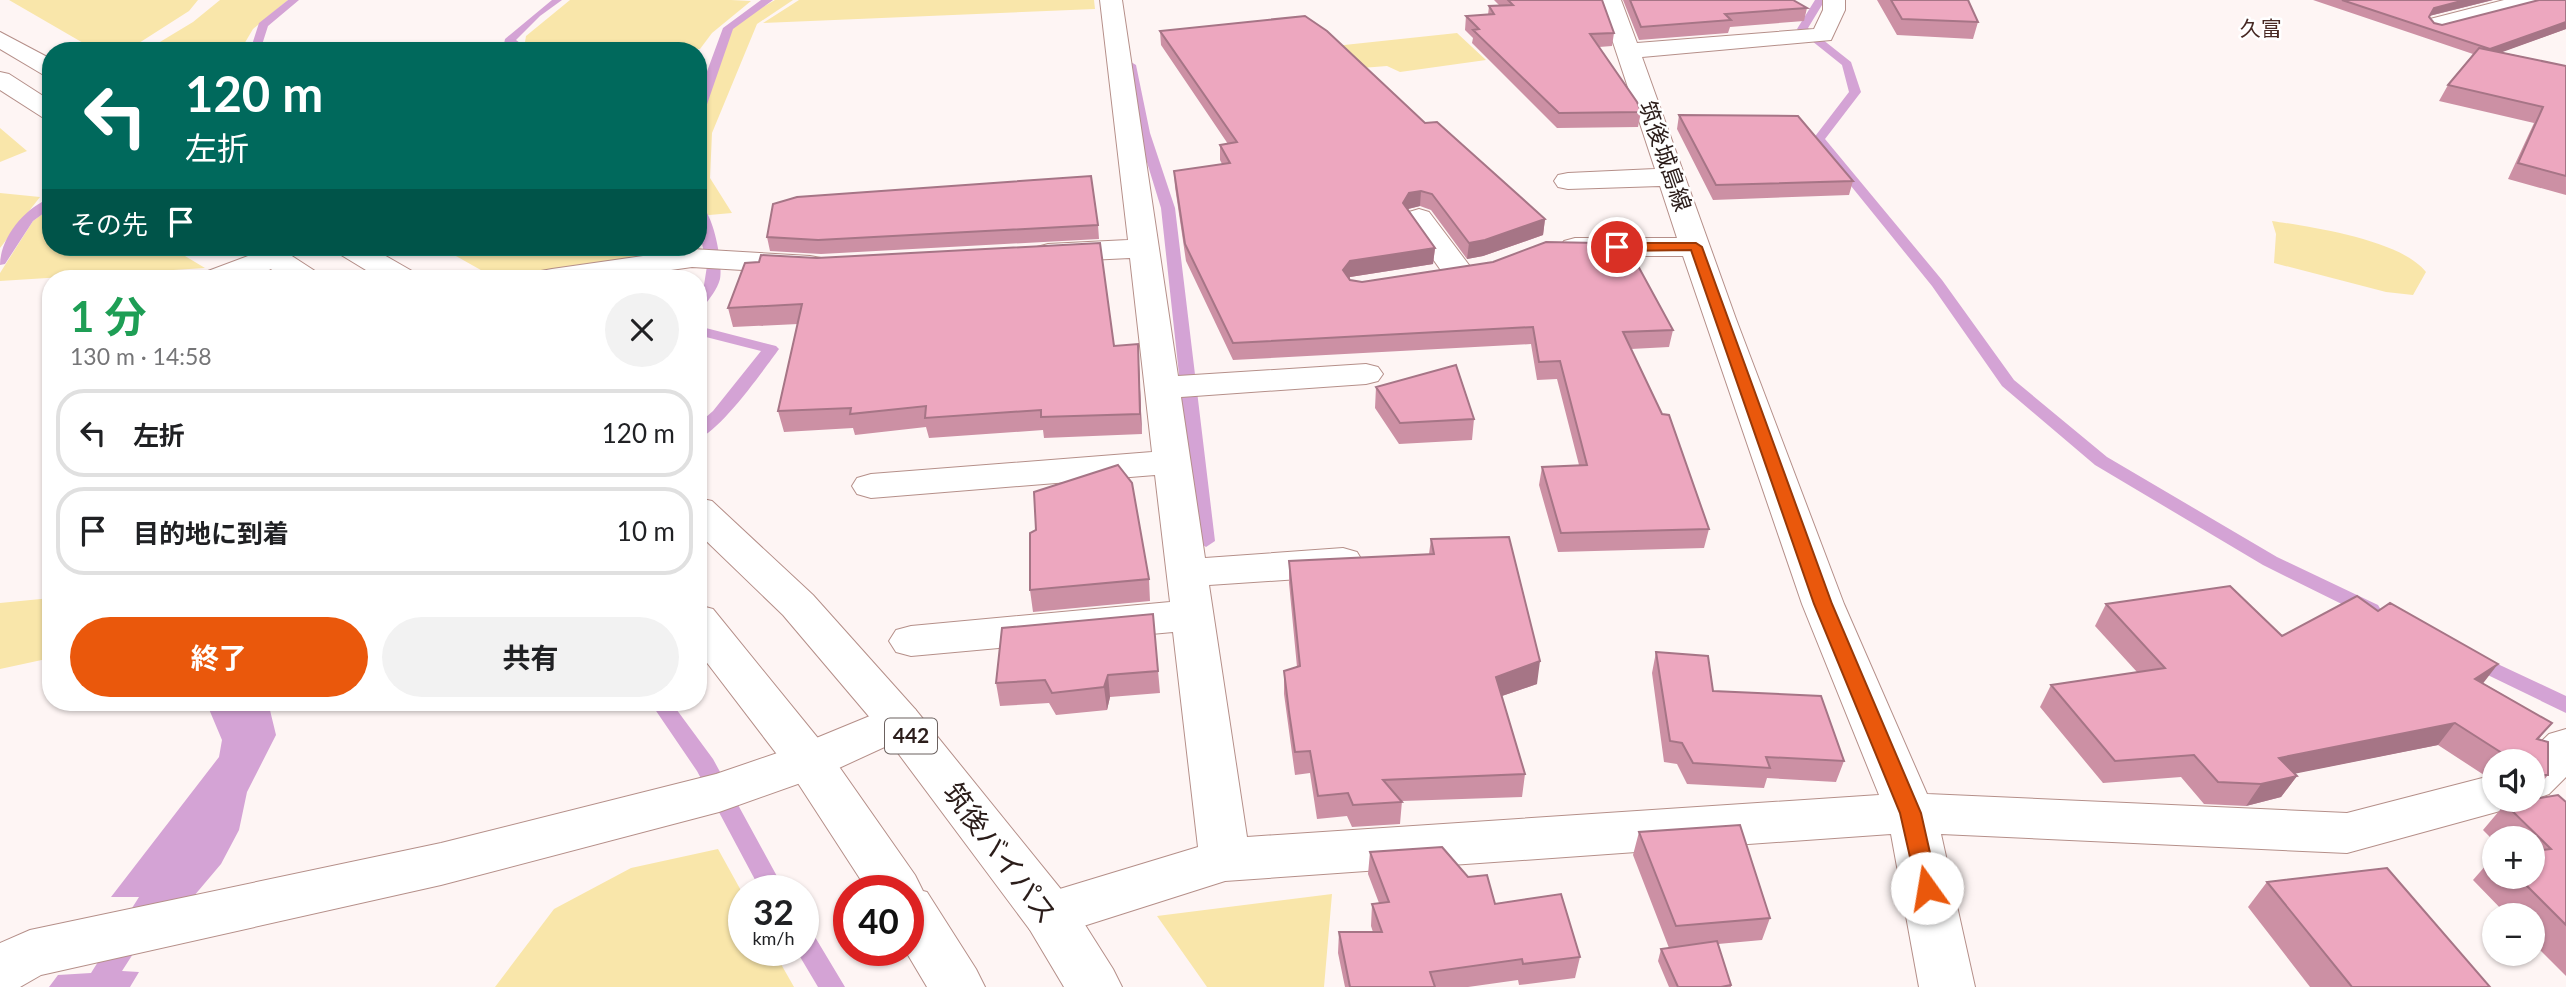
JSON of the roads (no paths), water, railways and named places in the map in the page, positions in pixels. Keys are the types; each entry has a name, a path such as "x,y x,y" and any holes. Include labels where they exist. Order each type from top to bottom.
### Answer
{"main road":[{"path":"1111,0 1225,860"},
{"name":"筑後城島線","path":"1610,0 1823,604 1911,813 1947,987"},
{"path":"1628,51 1823,35 1834,10 1834,0"},
{"path":"2438,24 2529,0"},
{"path":"0,39 42,64"},
{"path":"0,79 42,106"},
{"path":"1568,181 1672,177"},
{"path":"1419,218 1458,272"},
{"path":"1551,247 1696,247"},
{"path":"1023,255 1144,248"},
{"path":"233,270 256,256"},
{"path":"272,256 292,270"},
{"path":"364,256 388,270"},
{"path":"608,270 692,258 834,265"},
{"path":"1422,278 1491,267"},
{"path":"1163,388 1366,374"},
{"path":"871,486 1172,462"},
{"name":"筑後バイパス","path":"707,519 798,605 899,721 1049,914 1094,987"},
{"path":"1187,573 1362,560"},
{"path":"911,641 1192,615"},
{"path":"707,631 809,761 886,875"},
{"path":"0,970 30,954 441,864 719,793 809,761 899,721"},
{"path":"2545,785 2566,747"},
{"path":"1049,914 1225,860 1911,813 2347,833 2482,797"},
{"path":"924,934 957,987"}],"waterway":[{"path":"258,42 263,25 294,0"},
{"path":"707,88 728,28 768,0"},
{"path":"1820,0 1802,29 1847,64 1855,92 1819,139 1937,283 2008,383 2101,461 2270,561 2371,610"},
{"path":"1131,65 1144,133 1168,208 1206,541"},
{"path":"0,261 28,218 42,208"},
{"path":"707,234 714,266 714,276 707,293"},
{"path":"707,331 771,349 719,414 707,425"},
{"path":"2472,659 2566,705"},
{"path":"666,711 705,765 764,875"},
{"path":"819,966 832,987"}],"district":[{"name":"久富","path":"2261,29"}]}
